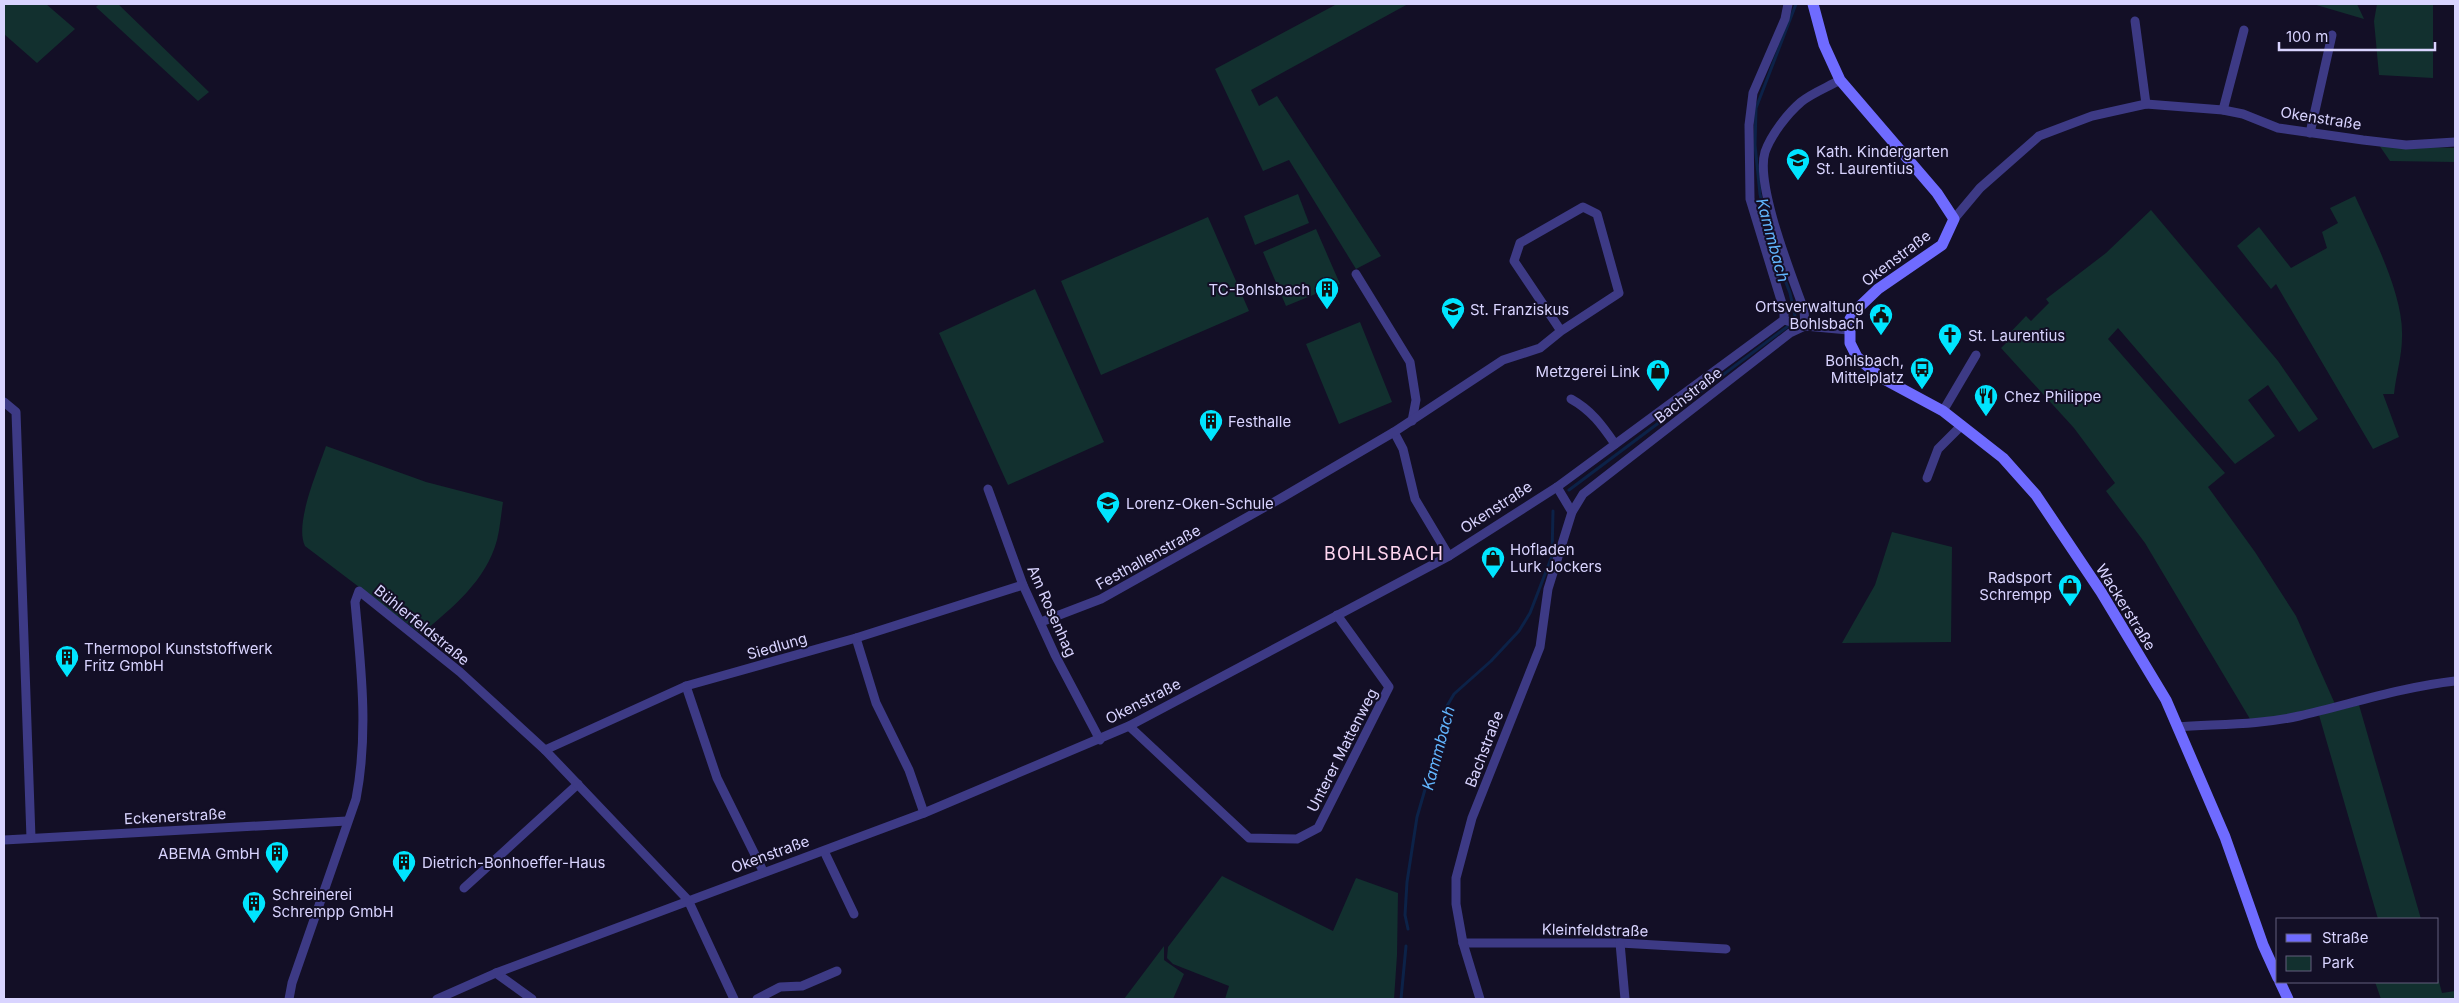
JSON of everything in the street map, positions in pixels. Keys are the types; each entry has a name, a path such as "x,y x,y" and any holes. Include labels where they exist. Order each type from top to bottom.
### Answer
{"street":[{"path":"1788,4 1785,19 1753,93 1749,125 1750,199 1784,310 1784,320 1801,325 1848,330"},
{"path":"1813,4 1824,45 1840,80 1937,193 1954,219"},
{"path":"2135,21 2146,104"},
{"path":"2223,110 2244,30"},
{"path":"2310,133 2332,35"},
{"path":"1801,325 1804,310 1771,216 1764,164 1765,152 1774,136 1801,102 1840,80"},
{"name":"Okenstraße","path":"1848,330 1850,319 1856,310 1878,289 1942,245 1954,219 1980,188 2039,136 2092,116 2146,104 2223,110 2242,114 2278,128 2406,145 2455,142"},
{"name":"Festhallenstraße","path":"1041,622 1101,599 1394,432 1503,360 1540,348 1561,331 1619,293 1597,214 1583,207 1520,243 1514,261 1561,331"},
{"path":"1356,274 1410,362 1416,400 1412,421"},
{"name":"Okenstraße","path":"437,999 496,973 763,871 924,813 1100,740 1129,726 1449,556 1557,487 1784,320"},
{"name":"Bachstraße","path":"1480,999 1463,943 1456,904 1456,878 1472,818 1540,648 1548,589 1572,512 1583,494 1801,325"},
{"name":"Wackerstraße","path":"1848,330 1850,343 1857,357 1874,372 1943,410 2003,458 2036,495 2101,592 2166,700 2225,837 2263,946 2276,974"},
{"path":"1943,410 1976,355"},
{"path":"1571,399 1585,407 1603,426 1615,444"},
{"path":"4,402 16,412 31,838"},
{"path":"1927,478 1938,449 1962,425"},
{"path":"1394,432 1403,449 1415,498 1449,556"},
{"path":"1557,487 1572,512"},
{"name":"Am Rosenhag","path":"988,489 1023,585 1055,655 1100,740"},
{"name":"Siedlung","path":"545,750 686,686 856,638 1023,585"},
{"name":"Bühlerfeldstraße","path":"289,999 292,982 347,820 356,799 362,771 364,697 356,613 358,591 460,672 545,750 688,900 734,999"},
{"name":"Unterer Mattenweg","path":"1129,726 1250,838 1297,840 1318,828 1389,687 1337,615"},
{"path":"856,638 876,703 909,770 924,813"},
{"path":"2177,727 2266,721 2298,716 2425,684 2455,681"},
{"path":"686,686 717,778 763,871"},
{"path":"464,888 578,784"},
{"name":"Eckenerstraße","path":"4,840 347,820"},
{"path":"824,850 854,914"},
{"name":"Kleinfeldstraße","path":"1463,943 1620,943 1726,949"},
{"path":"1620,943 1625,999"},
{"path":"758,999 780,987 802,986 837,971"},
{"path":"496,973 532,999"},
{"path":"2280,983 2288,999"}],"green space":[{"path":"4,4 46,4 75,29 37,63 4,34"},
{"path":"99,4 118,4 209,92 198,101 96,7"},
{"path":"1337,4 1408,4 1251,90 1259,106 1277,96 1381,256 1356,269 1289,160 1263,171 1215,69"},
{"path":"2313,4 2357,4 2364,19"},
{"path":"2377,4 2433,4 2433,78 2379,75 2374,21"},
{"path":"2379,145 2455,148 2455,162 2390,161"},
{"path":"1298,194 1309,223 1255,245 1244,216"},
{"path":"2355,196 2386,265 2398,303 2401,320 2402,344 2394,394 2383,394 2399,437 2373,449 2276,284 2271,289 2237,246 2259,227 2291,268 2327,248 2322,232 2338,223 2330,208"},
{"path":"2151,210 2278,361 2318,419 2299,432 2268,385 2248,400 2275,436 2235,464 2118,328 2108,339 2225,473 2208,487 2255,552 2296,616 2335,704 2280,716 2250,719 2145,543 2106,491 2115,483 2074,428 2001,348 2006,343 2003,340 2026,316 2031,321 2049,303 2046,299 2106,253"},
{"path":"1208,217 1249,311 1101,375 1061,281"},
{"path":"1316,229 1340,284 1286,306 1263,252"},
{"path":"1035,289 1104,442 1008,485 939,333"},
{"path":"1360,322 1392,402 1339,424 1306,344"},
{"path":"326,446 426,482 503,502 497,540 485,568 467,593 421,634 305,546 302,536 305,511"},
{"path":"1892,532 1952,547 1951,642 1842,643 1875,585"},
{"path":"2359,705 2421,918 2378,918 2319,715"},
{"path":"1222,876 1333,931 1356,878 1398,893 1394,999 1225,999 1229,986 1173,964 1167,958 1168,947"},
{"path":"1164,946 1164,960 1184,974 1173,999 1124,999"},
{"path":"2439,982 2442,993 2455,991 2455,999 2381,999 2375,983"}],"waterway":[{"name":"Kammbach","path":"1569,490 1787,327 1795,316 1790,293 1770,241 1760,194 1755,145 1756,108 1796,4"},
{"name":"Kammbach","path":"1408,929 1405,915 1407,882 1417,817 1426,786 1439,756 1447,706 1454,694 1491,661 1519,631 1530,613 1552,556 1553,511"},
{"name":"Kammbach","path":"1401,999 1406,946"}],"place":[{"name":"Kath. Kindergarten St. Laurentius","path":"1798,181"},
{"name":"TC-Bohlsbach","path":"1327,310"},
{"name":"St. Franziskus","path":"1453,330"},
{"name":"Ortsverwaltung Bohlsbach","path":"1881,336"},
{"name":"St. Laurentius","path":"1950,356"},
{"name":"Bohlsbach, Mittelplatz","path":"1922,390"},
{"name":"Metzgerei Link","path":"1658,392"},
{"name":"Chez Philippe","path":"1986,417"},
{"name":"Festhalle","path":"1211,442"},
{"name":"Lorenz-Oken-Schule","path":"1108,524"},
{"name":"Hofladen Lurk Jockers","path":"1493,579"},
{"name":"Radsport Schrempp","path":"2070,607"},
{"name":"Thermopol Kunststoffwerk Fritz GmbH","path":"67,678"},
{"name":"ABEMA GmbH","path":"277,874"},
{"name":"Dietrich-Bonhoeffer-Haus","path":"404,883"},
{"name":"Schreinerei Schrempp GmbH","path":"254,924"}],"district":[{"name":"BOHLSBACH","path":"1384,553"}]}
